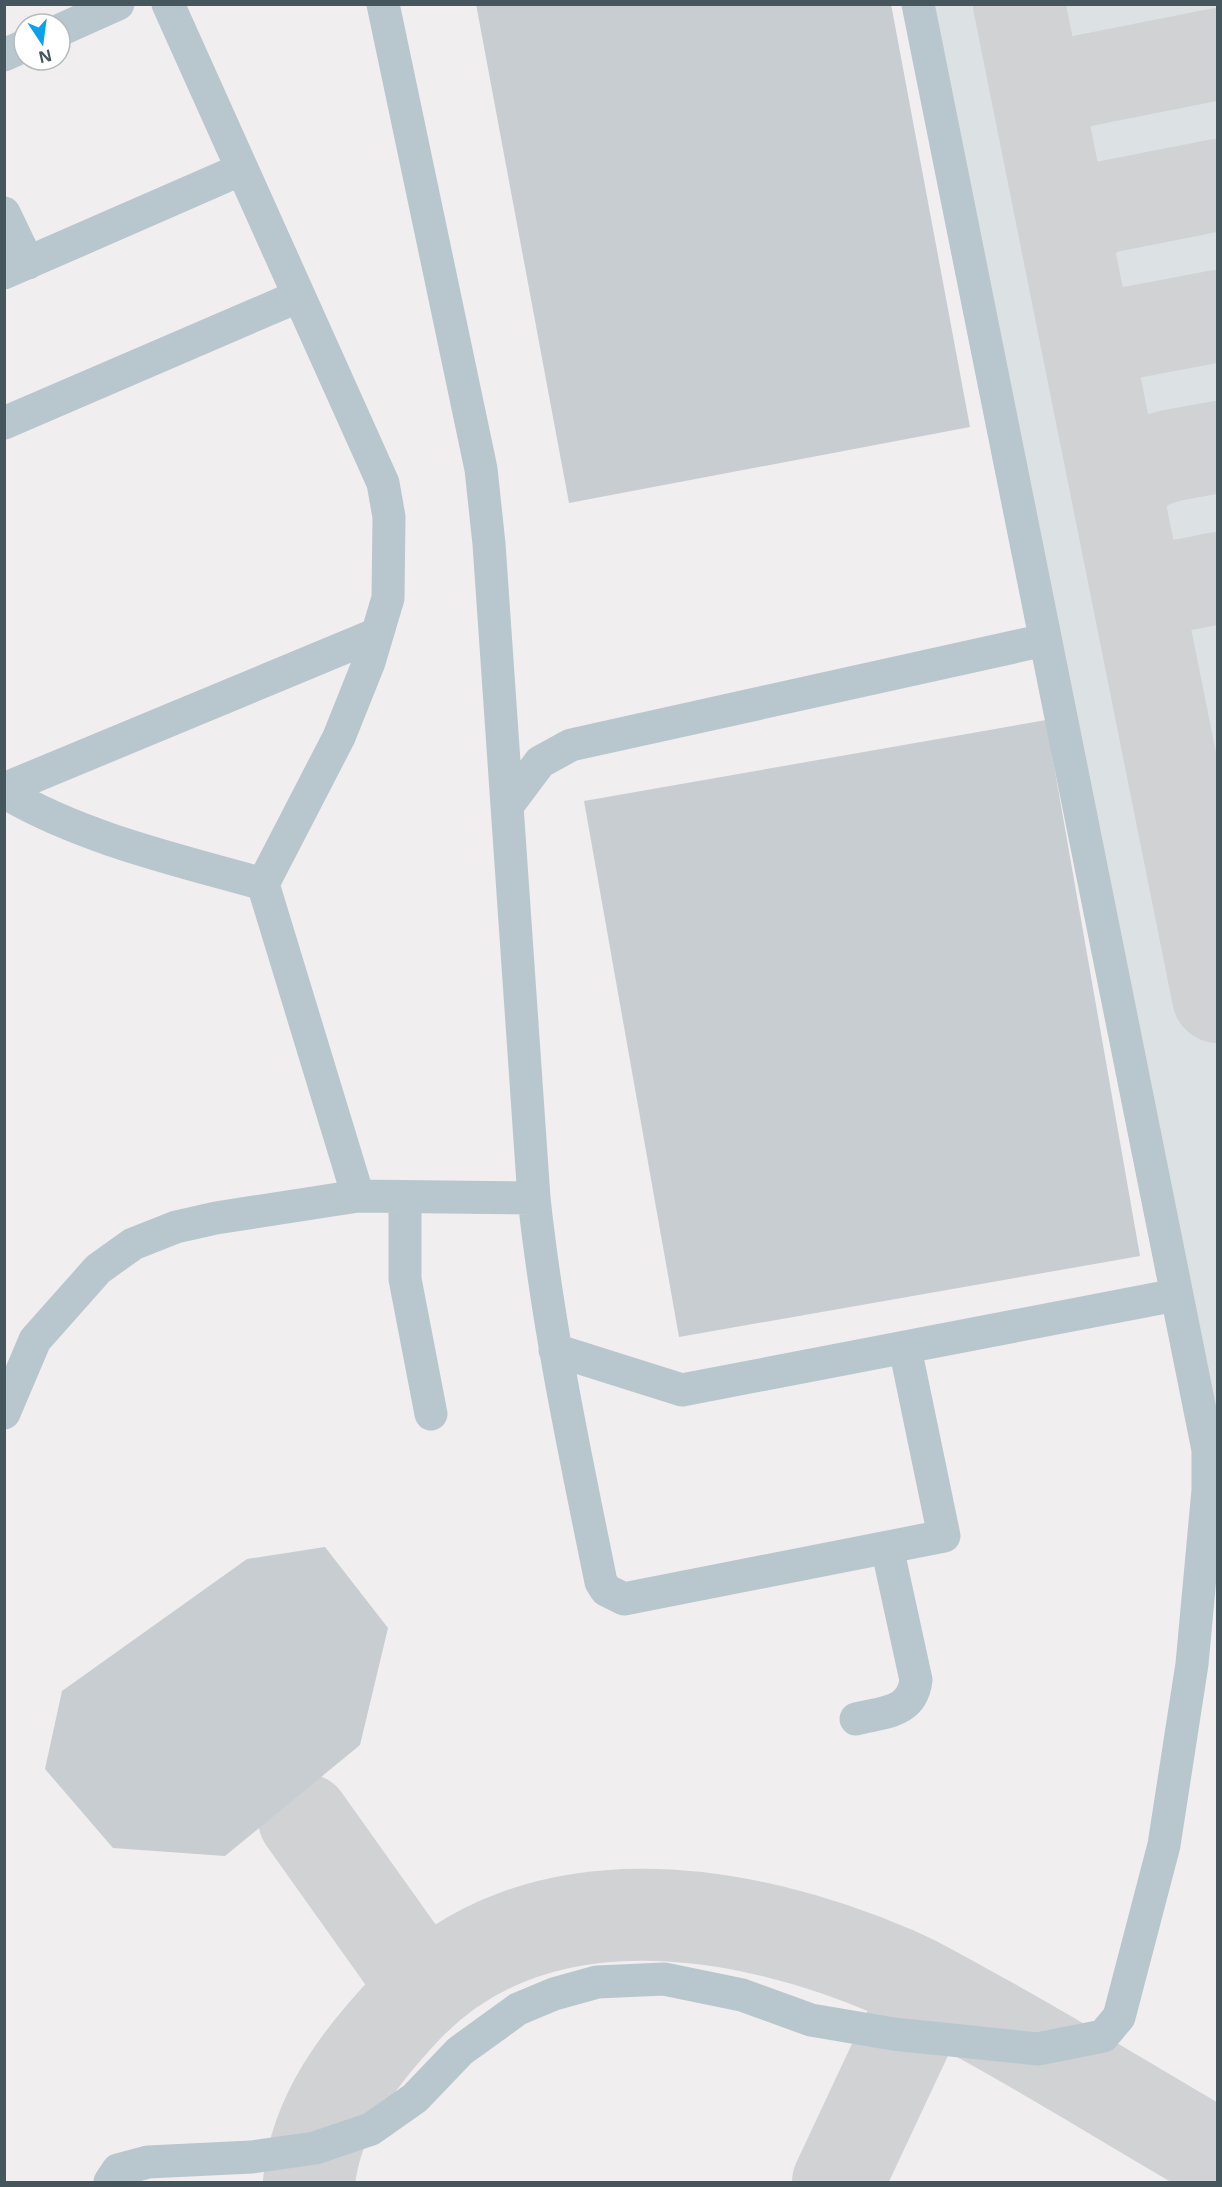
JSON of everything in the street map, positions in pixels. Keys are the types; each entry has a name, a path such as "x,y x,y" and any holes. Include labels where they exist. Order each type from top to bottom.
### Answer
{"lane":[{"path":"72,25 118,4"},
{"path":"168,4 382,483 389,517 391,559 388,598 377,634 339,737 263,884 358,1196"},
{"path":"383,4 481,469 534,1198 555,1350 601,1582 606,1590 624,1599 642,1598 944,1536 905,1348"},
{"path":"110,2182 118,2170 148,2162 262,2156 315,2148 371,2129 415,2098 460,2051 518,2009 554,1994 597,1982 664,1979 742,1995 811,2020 893,2034 1038,2049 1103,2036 1119,2017 1164,1845 1192,1664 1208,1490 1208,1450 918,4"},
{"path":"4,213 16,268 242,169"},
{"path":"4,423 298,296"},
{"path":"4,790 377,634"},
{"path":"507,806 540,762 571,745 1045,639"},
{"path":"4,790 28,806 134,847 263,884"},
{"path":"4,1413 35,1340 98,1269 134,1244 176,1227 216,1218 358,1196 534,1198"},
{"path":"405,1197 405,1279 431,1414"},
{"path":"555,1350 682,1390 1176,1295"},
{"path":"856,1719 897,1709 911,1700 915,1691 916,1680 887,1547"}],"shaded area":[{"path":"902,5 1217,5 1217,1445 1192,1450"}],"building":[{"path":"476,4 891,4 970,427 569,503"},
{"path":"1046,720 1140,1256 679,1337 584,801"},
{"path":"325,1547 388,1628 360,1745 225,1856 113,1848 45,1769 62,1691 247,1559"}],"taxiway":[{"path":"1019,4 1218,997"},
{"path":"1043,121 1052,99 1072,83 1218,54"},
{"path":"1067,241 1078,223 1101,208 1218,185"},
{"path":"1093,373 1103,349 1123,334 1218,316"},
{"path":"1118,498 1126,483 1147,464 1172,455 1218,447"},
{"path":"1131,563 1150,580 1170,586 1218,578"},
{"path":"304,1819 425,1989"},
{"path":"309,2182 313,2157 321,2133 331,2110 357,2066 406,2008 457,1965 515,1936 577,1920 641,1915 707,1919 772,1931 836,1950 896,1973 1005,2031 1218,2156"},
{"path":"838,2182 928,1990"}]}
